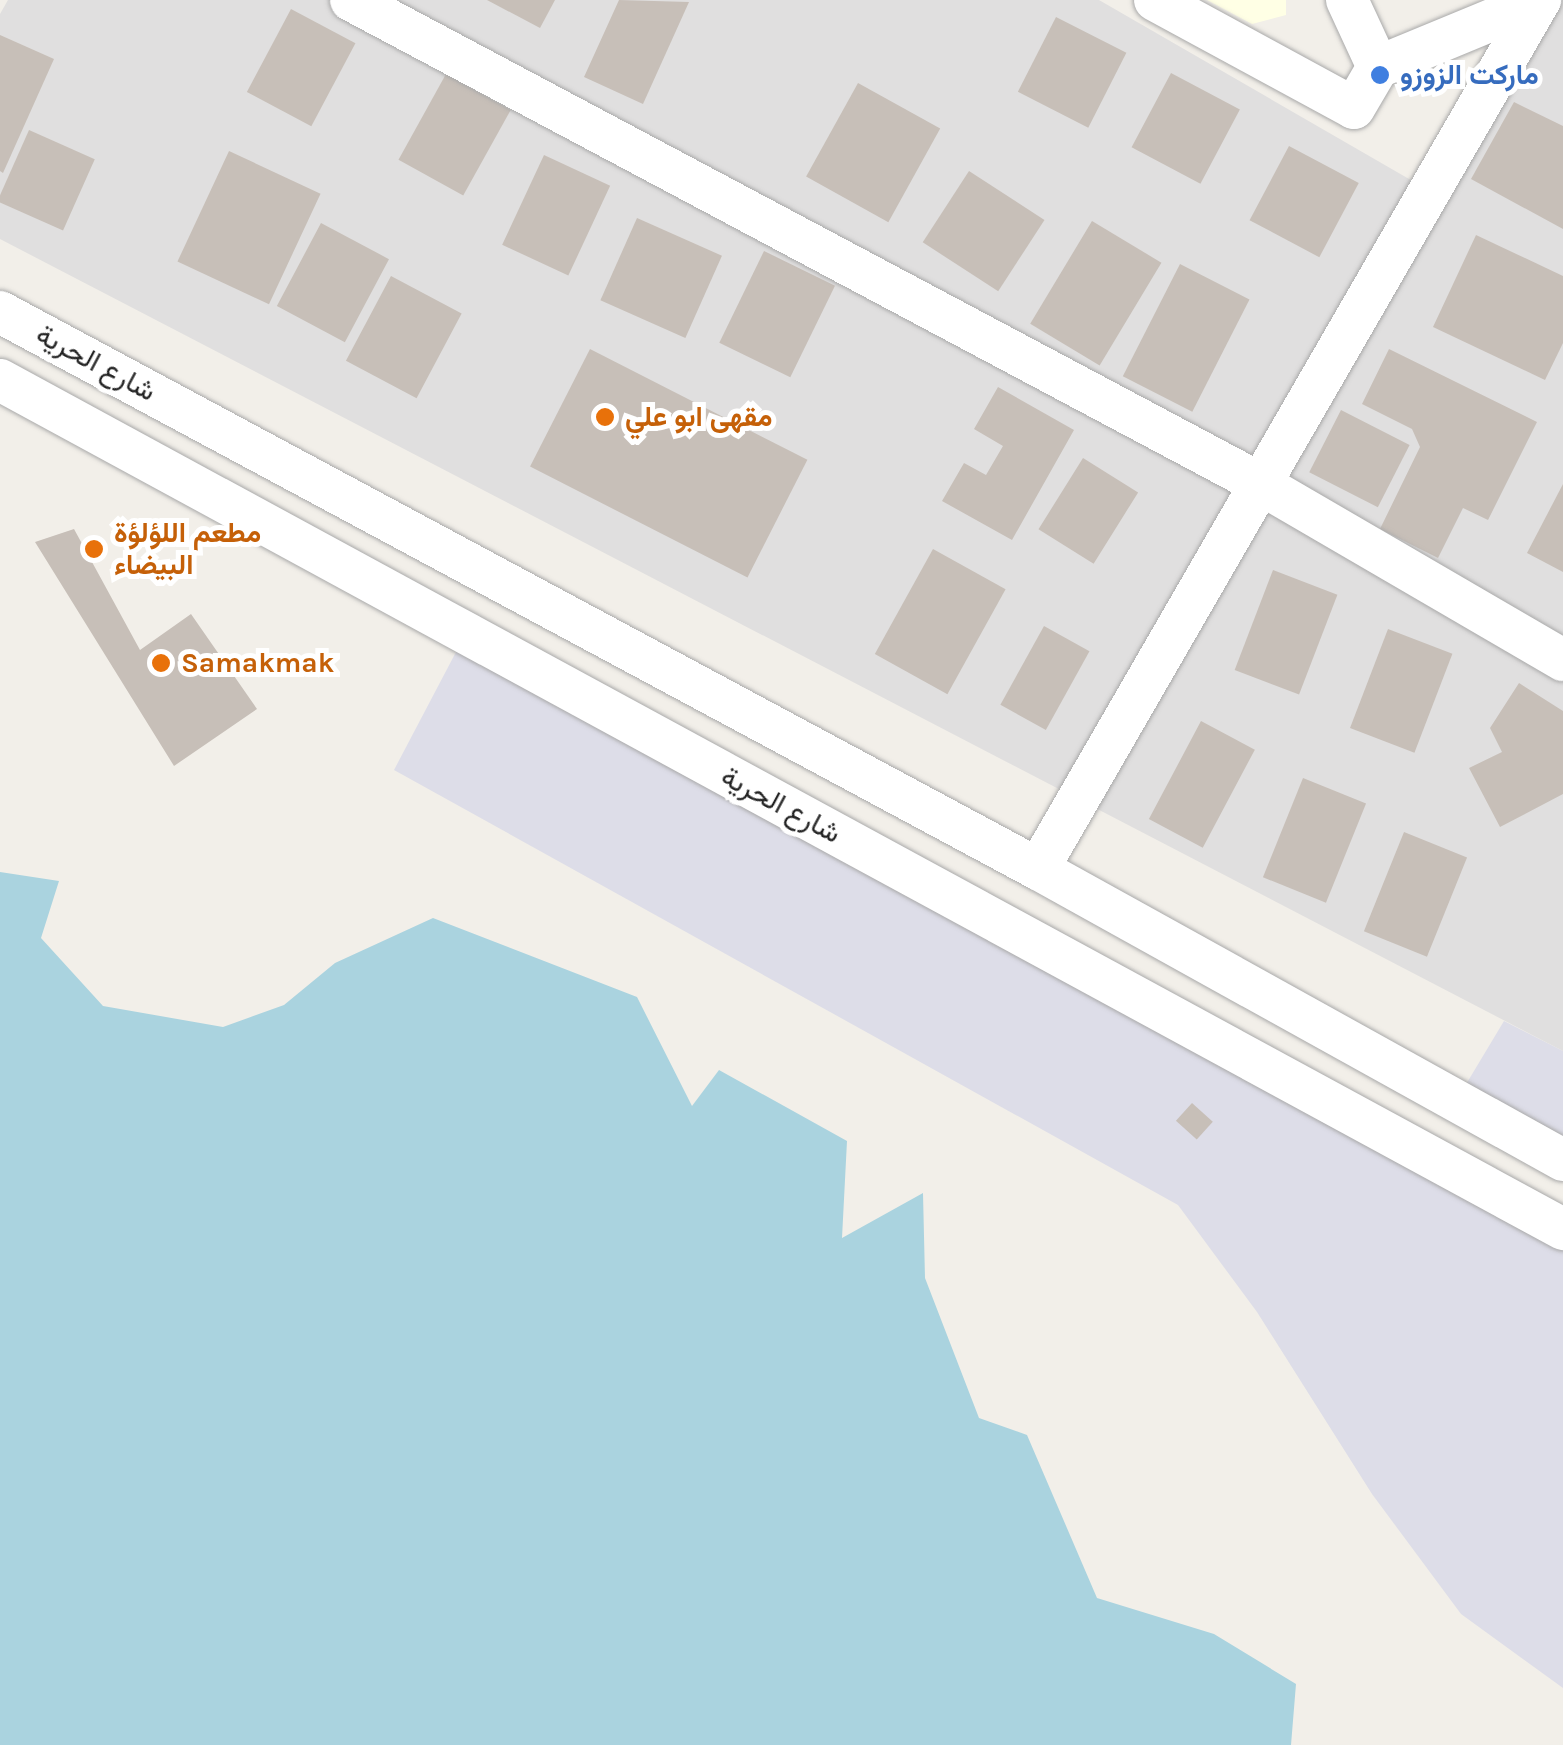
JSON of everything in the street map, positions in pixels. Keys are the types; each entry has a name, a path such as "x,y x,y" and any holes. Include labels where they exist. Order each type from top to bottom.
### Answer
{"street":[{"path":"351,0 1257,482 1563,660"},
{"path":"1038,869 1257,482 1540,0 1378,66 1354,108 1155,0"},
{"path":"1347,0 1378,66"},
{"name":"شارع الحرية","path":"4,323 1038,869 1563,1160"},
{"name":"شارع الحرية","path":"0,380 1563,1229"}],"shaded area":[{"path":"8,0 1099,0 1416,183 1540,0 1563,0 1563,1051 0,239 0,14"},
{"path":"1207,0 1286,0 1286,15 1252,24"},
{"path":"466,633 1563,1229 1563,1688 1461,1614 1372,1494 1257,1312 1178,1205 394,770"},
{"path":"1504,1021 1563,1051 1563,1160 1456,1101"}],"water":[{"path":"0,872 59,881 41,938 103,1006 223,1027 284,1005 335,963 433,918 637,997 692,1106 719,1070 847,1141 842,1238 923,1193 925,1278 979,1418 1027,1435 1097,1598 1214,1634 1296,1684 1291,1745 0,1745"}],"building":[{"path":"487,0 555,0 540,28"},
{"path":"619,0 689,2 643,104 584,77"},
{"path":"291,9 355,43 311,126 247,92"},
{"path":"1056,17 1126,53 1088,128 1018,92"},
{"path":"0,35 54,59 3,173 0,171"},
{"path":"1171,73 1240,110 1200,184 1132,147"},
{"path":"446,74 511,110 463,196 398,160"},
{"path":"858,83 940,129 888,222 806,177"},
{"path":"1514,102 1563,126 1563,229 1471,179"},
{"path":"29,130 95,159 63,231 0,202"},
{"path":"1289,146 1359,183 1319,257 1250,220"},
{"path":"229,151 321,194 269,304 177,262"},
{"path":"544,155 610,186 568,276 502,245"},
{"path":"969,171 1044,220 998,291 923,242"},
{"path":"637,218 722,256 685,338 600,300"},
{"path":"1092,221 1161,263 1100,366 1030,324"},
{"path":"321,223 389,259 345,342 277,306"},
{"path":"1476,235 1563,276 1563,343 1545,380 1433,327"},
{"path":"764,251 835,286 790,377 719,343"},
{"path":"1180,264 1249,299 1192,412 1123,376"},
{"path":"391,276 462,314 417,398 346,361"},
{"path":"590,349 807,460 747,577 530,467"},
{"path":"1389,349 1537,422 1488,520 1463,508 1438,558 1380,529 1420,447 1412,429 1362,404"},
{"path":"998,387 1074,430 1012,540 942,501 964,463 986,475 1003,446 974,429"},
{"path":"1341,410 1410,445 1378,507 1309,472"},
{"path":"1083,458 1138,492 1094,564 1038,529"},
{"path":"1563,484 1563,572 1527,553"},
{"path":"74,529 140,650 191,614 257,709 174,766 35,542"},
{"path":"933,549 1006,589 947,694 875,654"},
{"path":"1273,570 1337,595 1299,695 1235,670"},
{"path":"1044,626 1089,651 1046,730 1000,705"},
{"path":"1388,629 1452,654 1414,753 1350,728"},
{"path":"1519,683 1563,711 1563,794 1500,827 1469,768 1502,752 1490,728"},
{"path":"1201,721 1255,750 1203,848 1149,819"},
{"path":"1303,778 1366,803 1326,903 1263,877"},
{"path":"1404,832 1467,857 1427,957 1364,931"},
{"path":"1192,1103 1213,1122 1197,1140 1176,1121"}],"place":[{"name":"ماركت الزوزو","path":"1380,75"},
{"name":"مقهى ابو علي","path":"605,417"},
{"name":"مطعم اللؤلؤة البيضاء","path":"94,549"},
{"name":"Samakmak","path":"161,663"}]}
